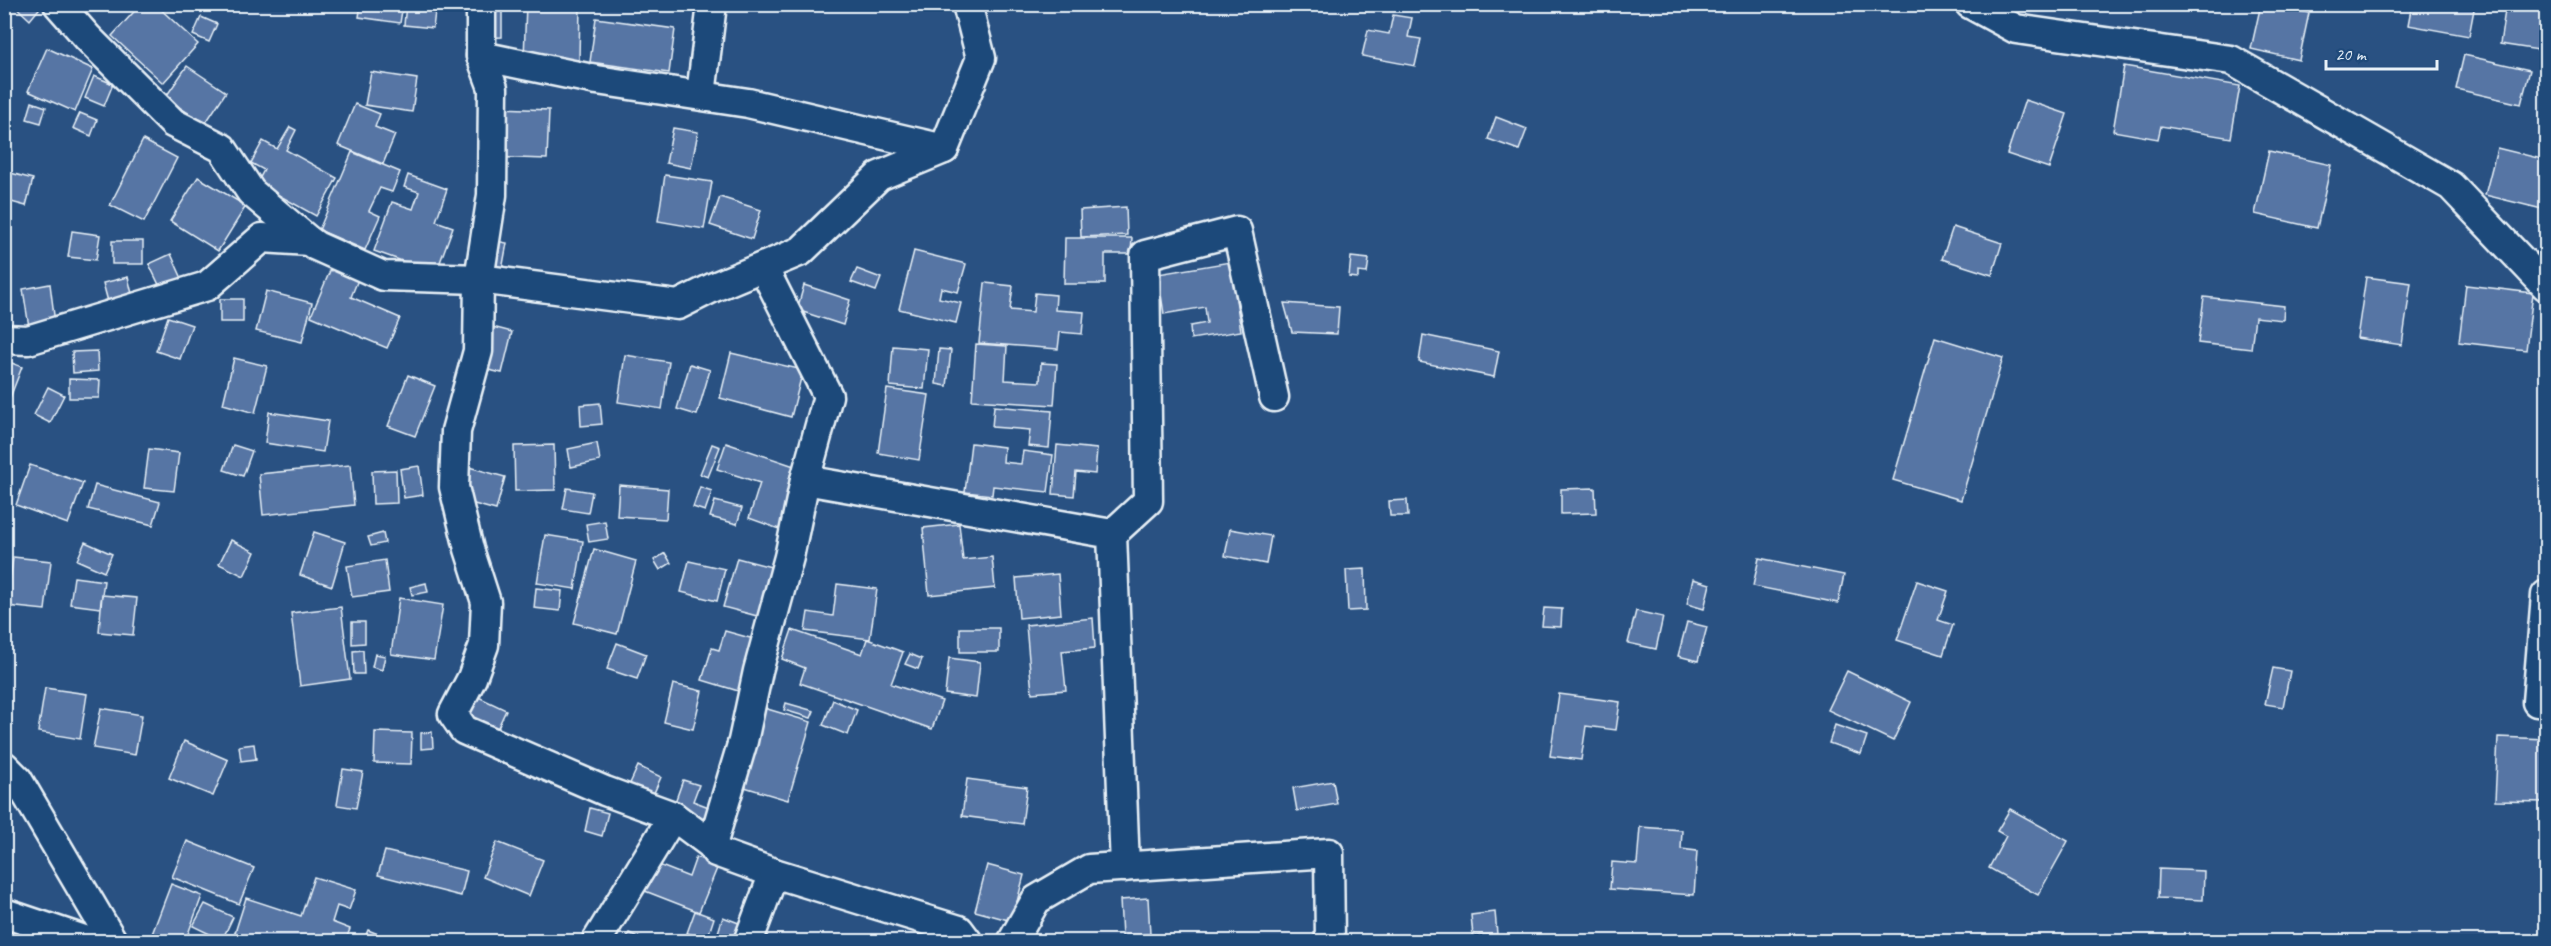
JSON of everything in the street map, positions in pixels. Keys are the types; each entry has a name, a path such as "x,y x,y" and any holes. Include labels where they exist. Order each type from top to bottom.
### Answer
{"street":[{"path":"58,4 88,38 173,123 222,148 251,192 316,246 383,276 479,279 678,305 714,287 801,251 879,176 944,149 981,58 965,6"},
{"path":"481,4 482,56 493,88 492,195 479,279 478,351 456,431 454,487 469,549 486,602 484,645 472,678 453,714 464,730 605,791 673,816 712,845 716,852 774,873 959,930 968,942"},
{"path":"700,95 712,4"},
{"path":"1970,4 2016,29 2231,60 2451,186 2547,286"},
{"path":"482,56 597,80 748,103 944,149"},
{"path":"1125,867 1112,534 1148,501 1145,255 1237,231 1274,397"},
{"path":"4,339 28,340 207,286 262,238 309,241"},
{"path":"712,845 746,732 758,671 789,557 805,480 828,396 763,267"},
{"path":"805,480 1112,534"},
{"path":"2537,702 2547,595"},
{"path":"4,766 18,780 114,942"},
{"path":"597,942 673,816"},
{"path":"1012,942 1036,900 1089,869 1329,853 1330,942"},
{"path":"748,942 774,873"},
{"path":"4,913 90,942"}],"building":[{"path":"13,4 43,4 30,20"},
{"path":"141,4 155,4 198,44 163,83 112,36"},
{"path":"361,4 403,4 400,23 359,17"},
{"path":"406,4 436,4 433,28 404,25"},
{"path":"481,4 502,4 502,37 481,38"},
{"path":"526,4 580,4 579,60 524,59"},
{"path":"2261,4 2309,13 2299,60 2251,49"},
{"path":"2412,4 2475,4 2469,36 2408,25"},
{"path":"2506,4 2546,4 2545,51 2500,44"},
{"path":"1393,15 1412,18 1408,37 1421,39 1415,66 1362,56 1368,30 1389,34"},
{"path":"201,17 217,24 209,42 193,35"},
{"path":"596,18 675,29 669,73 590,62"},
{"path":"47,48 93,69 75,112 28,91"},
{"path":"2464,55 2530,70 2521,104 2456,89"},
{"path":"187,66 226,92 205,124 165,98"},
{"path":"2124,66 2240,86 2231,138 2161,126 2158,139 2113,131"},
{"path":"371,72 417,79 412,112 365,105"},
{"path":"94,76 113,84 104,106 85,98"},
{"path":"2025,100 2067,114 2049,168 2007,154"},
{"path":"32,102 46,107 41,123 27,119"},
{"path":"355,104 380,114 375,127 395,135 383,164 338,145"},
{"path":"498,108 549,110 547,159 485,157"},
{"path":"80,113 97,120 91,136 73,128"},
{"path":"1496,117 1527,129 1519,150 1488,139"},
{"path":"290,127 296,130 286,150 337,178 316,216 257,183 264,170 251,163 263,141 277,149"},
{"path":"673,128 698,132 691,168 666,163"},
{"path":"143,140 177,158 144,222 110,205"},
{"path":"2497,148 2546,160 2546,210 2485,195"},
{"path":"2269,151 2331,165 2317,228 2255,214"},
{"path":"352,152 400,172 392,192 380,188 369,211 380,216 365,250 319,230"},
{"path":"7,172 33,179 26,206 4,200 4,182"},
{"path":"408,175 447,189 436,221 453,227 436,273 374,251 392,202 413,209 419,192 404,187"},
{"path":"665,175 712,182 704,229 658,221"},
{"path":"198,177 246,206 218,251 170,221"},
{"path":"720,197 761,210 752,239 710,225"},
{"path":"1126,207 1127,235 1081,237 1080,210"},
{"path":"1953,227 2002,243 1992,275 1942,259"},
{"path":"72,231 100,235 96,260 68,257"},
{"path":"1065,238 1132,238 1131,254 1105,254 1105,284 1064,284"},
{"path":"490,240 507,243 499,286"},
{"path":"112,241 143,241 143,264 112,264"},
{"path":"914,251 966,264 958,292 941,288 939,298 961,303 956,323 899,309"},
{"path":"171,254 184,283 163,293 149,264"},
{"path":"1351,257 1369,259 1367,273 1358,272 1358,278 1349,277"},
{"path":"1230,262 1241,331 1191,339 1190,326 1207,323 1205,307 1164,314 1158,274"},
{"path":"332,266 359,277 351,297 400,318 387,348 311,316"},
{"path":"857,269 881,278 876,291 851,282"},
{"path":"128,277 134,302 110,309 103,283"},
{"path":"2366,277 2411,283 2402,345 2357,338"},
{"path":"985,283 1013,286 1010,310 1033,312 1035,293 1056,295 1055,310 1084,312 1082,334 1060,332 1058,349 979,343"},
{"path":"50,284 55,323 29,327 23,289"},
{"path":"804,285 850,300 843,325 797,310"},
{"path":"2466,285 2533,293 2526,350 2459,342"},
{"path":"266,291 312,303 302,342 256,331"},
{"path":"2204,297 2284,306 2283,320 2255,317 2251,349 2198,343"},
{"path":"220,299 243,299 243,322 220,322"},
{"path":"1284,303 1339,307 1337,334 1292,332"},
{"path":"168,317 192,325 180,359 156,351"},
{"path":"481,324 512,332 502,373 471,366"},
{"path":"1423,335 1499,351 1494,377 1419,362"},
{"path":"1935,337 2003,358 1961,500 1893,480"},
{"path":"976,344 1007,346 1005,380 1040,382 1041,363 1057,364 1054,405 972,400"},
{"path":"893,346 928,349 924,389 890,386"},
{"path":"939,349 951,350 947,386 936,384"},
{"path":"97,351 98,371 73,373 72,352"},
{"path":"731,353 803,370 791,417 720,398"},
{"path":"625,355 669,362 662,409 618,402"},
{"path":"234,358 267,366 255,413 223,404"},
{"path":"4,360 22,367 4,413"},
{"path":"690,364 710,370 697,415 677,409"},
{"path":"408,375 435,386 415,436 388,426"},
{"path":"69,379 100,380 99,398 69,398"},
{"path":"48,387 64,395 50,423 34,415"},
{"path":"887,389 929,395 919,460 878,453"},
{"path":"600,403 602,424 581,426 580,405"},
{"path":"994,406 1052,411 1049,448 1028,446 1030,430 992,427"},
{"path":"269,412 328,421 323,452 265,443"},
{"path":"597,443 600,461 571,467 568,449"},
{"path":"726,443 800,468 779,529 749,518 760,483 717,469"},
{"path":"971,443 1004,447 1003,462 1021,464 1023,451 1053,455 1048,492 993,486 992,495 965,492"},
{"path":"712,444 720,447 708,477 700,474"},
{"path":"233,445 252,451 243,476 224,470"},
{"path":"554,445 555,490 515,491 514,446"},
{"path":"1057,445 1097,449 1095,474 1076,472 1074,496 1053,494"},
{"path":"149,449 179,453 174,491 144,488"},
{"path":"30,465 83,483 68,524 16,505"},
{"path":"350,465 354,505 263,515 259,474"},
{"path":"419,466 423,495 404,498 400,469"},
{"path":"465,466 505,477 496,510 456,499"},
{"path":"396,470 397,503 373,504 372,471"},
{"path":"95,485 160,502 153,525 88,509"},
{"path":"619,485 668,489 666,519 617,516"},
{"path":"700,487 712,491 705,511 693,507"},
{"path":"567,488 592,492 588,513 563,509"},
{"path":"1595,488 1596,513 1561,514 1561,489"},
{"path":"1407,500 1408,516 1390,516 1389,501"},
{"path":"715,501 742,508 737,524 710,517"},
{"path":"605,521 608,539 589,542 586,524"},
{"path":"959,524 963,560 992,557 995,588 929,595 923,528"},
{"path":"1230,529 1271,536 1266,564 1225,556"},
{"path":"314,532 345,542 332,586 300,575"},
{"path":"383,533 385,543 371,546 368,537"},
{"path":"545,535 583,541 575,589 537,583"},
{"path":"231,540 255,552 244,576 219,564"},
{"path":"85,542 112,554 104,572 77,560"},
{"path":"594,549 636,561 617,634 574,623"},
{"path":"665,553 671,563 660,570 654,560"},
{"path":"13,557 51,561 45,610 7,606"},
{"path":"737,558 775,568 761,617 723,607"},
{"path":"1759,558 1844,575 1838,603 1753,586"},
{"path":"385,560 389,592 352,597 347,566"},
{"path":"689,561 725,569 717,601 681,592"},
{"path":"1365,569 1366,610 1348,611 1346,570"},
{"path":"1058,574 1061,614 1019,618 1016,578"},
{"path":"74,577 104,581 100,608 70,604"},
{"path":"1693,579 1710,584 1704,609 1687,604"},
{"path":"1917,581 1948,591 1938,620 1953,625 1943,655 1897,640"},
{"path":"426,583 428,592 412,595 410,587"},
{"path":"837,584 877,589 870,639 805,631 808,612 833,616"},
{"path":"536,588 562,591 560,611 534,608"},
{"path":"102,595 137,598 133,635 99,632"},
{"path":"399,598 443,605 434,660 391,654"},
{"path":"341,607 350,679 300,686 291,613"},
{"path":"1544,608 1562,609 1561,627 1542,626"},
{"path":"1636,611 1663,617 1656,649 1628,643"},
{"path":"1093,618 1095,648 1062,651 1066,690 1032,693 1026,625"},
{"path":"352,622 365,622 365,643 352,644"},
{"path":"1687,622 1707,627 1698,661 1678,656"},
{"path":"960,628 999,628 999,652 960,652"},
{"path":"792,630 862,654 867,639 903,652 891,684 942,701 932,729 800,683 805,668 782,659"},
{"path":"725,631 761,641 745,693 702,680 712,648 719,650"},
{"path":"617,643 646,654 637,679 607,669"},
{"path":"363,650 364,674 354,674 353,651"},
{"path":"375,654 385,656 382,670 372,667"},
{"path":"910,654 922,659 918,669 905,664"},
{"path":"949,658 980,662 976,698 945,694"},
{"path":"2273,668 2290,671 2283,707 2265,704"},
{"path":"1847,671 1911,702 1893,741 1828,710"},
{"path":"673,684 702,691 693,729 664,722"},
{"path":"45,688 87,694 80,739 38,732"},
{"path":"470,693 506,710 492,740 456,723"},
{"path":"1559,694 1620,702 1616,730 1586,726 1581,760 1550,756"},
{"path":"833,700 857,710 848,735 823,725"},
{"path":"786,703 814,711 811,718 784,710"},
{"path":"101,708 142,715 135,755 93,748"},
{"path":"764,708 811,722 788,800 741,786"},
{"path":"1835,725 1867,736 1861,754 1829,743"},
{"path":"375,732 412,733 411,764 374,763"},
{"path":"432,732 433,748 421,749 421,733"},
{"path":"2498,737 2546,739 2546,802 2495,801"},
{"path":"184,741 228,760 213,796 169,778"},
{"path":"254,744 256,759 241,761 239,746"},
{"path":"638,766 661,777 646,811 622,801"},
{"path":"343,769 363,772 356,808 337,805"},
{"path":"967,779 1027,787 1022,824 962,816"},
{"path":"683,780 699,785 693,801 714,809 707,829 670,816"},
{"path":"1333,781 1337,804 1297,811 1293,788"},
{"path":"590,808 608,813 602,836 585,831"},
{"path":"2010,809 2068,841 2038,895 1989,868 2006,836 1997,831"},
{"path":"1640,827 1682,830 1681,849 1697,851 1694,895 1610,889 1612,862 1637,864"},
{"path":"187,841 254,868 239,904 172,877"},
{"path":"497,842 543,860 529,896 483,877"},
{"path":"385,851 467,871 461,896 378,875"},
{"path":"696,857 718,866 699,912 645,891 656,864 689,877"},
{"path":"987,865 1024,875 1012,921 975,911"},
{"path":"2159,869 2204,871 2203,900 2158,898"},
{"path":"314,877 356,890 349,910 337,906 332,922 350,929 345,942 232,942 246,898 301,916"},
{"path":"171,884 202,896 185,942 149,942"},
{"path":"1148,898 1150,934 1122,936 1120,900"},
{"path":"205,904 233,917 222,940 193,926"},
{"path":"695,911 714,918 707,939 687,933"},
{"path":"1495,912 1497,934 1473,936 1471,915"},
{"path":"723,917 744,925 738,942 715,942"},
{"path":"4,928 20,932 18,942 4,942"},
{"path":"368,930 398,942 363,942"},
{"path":"629,933 649,942 625,942"}]}
